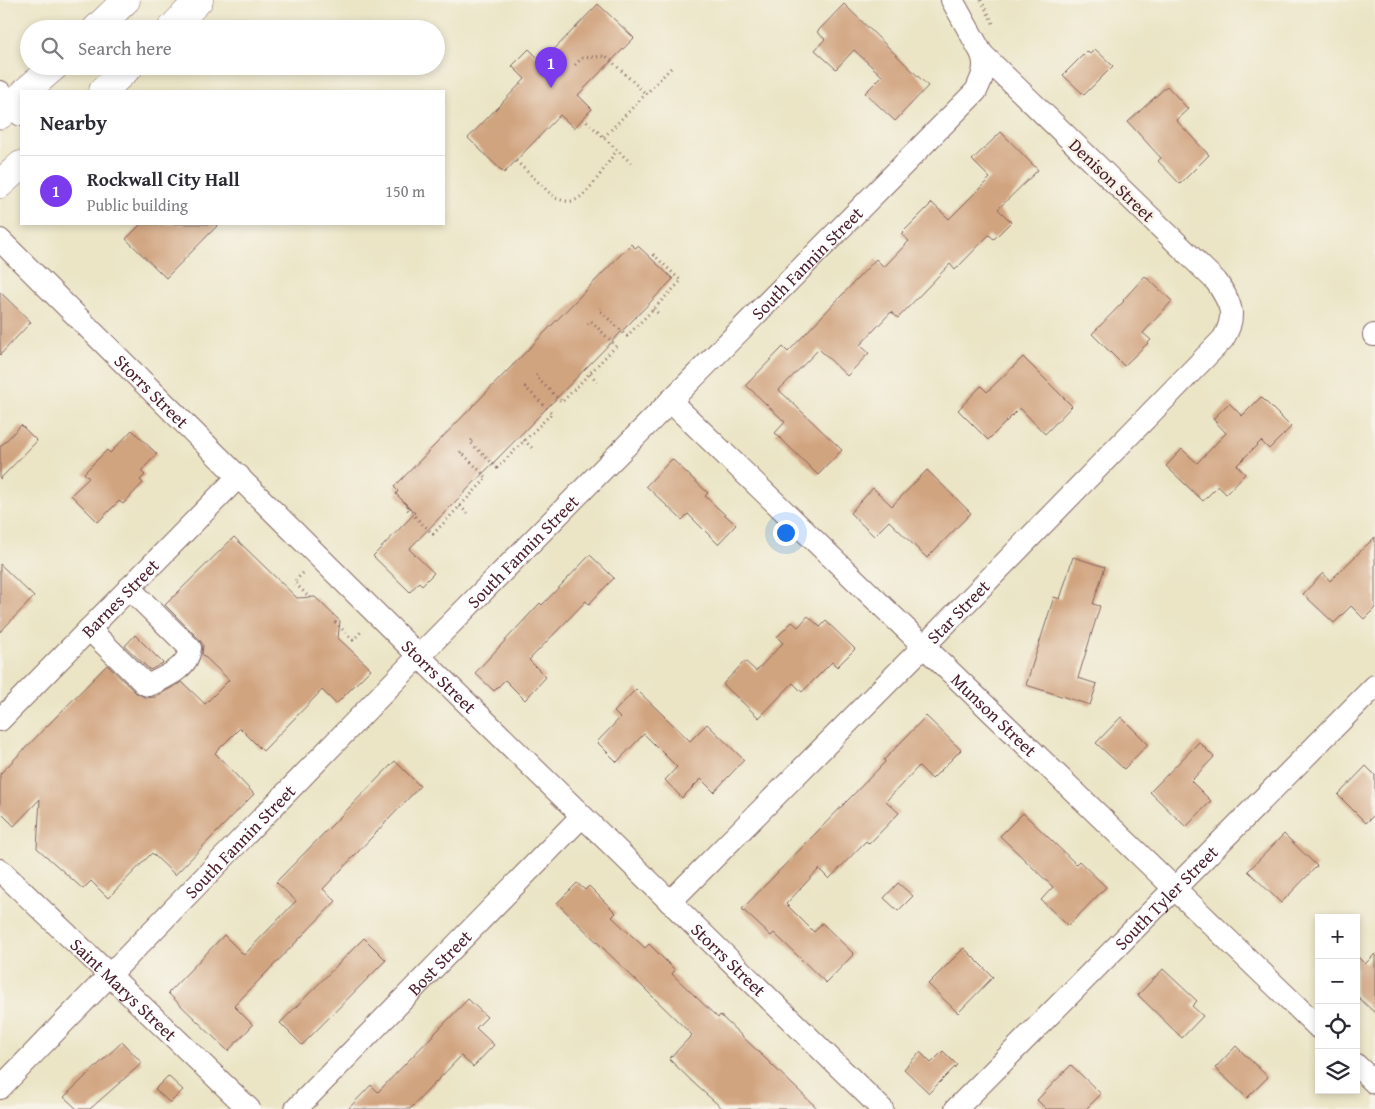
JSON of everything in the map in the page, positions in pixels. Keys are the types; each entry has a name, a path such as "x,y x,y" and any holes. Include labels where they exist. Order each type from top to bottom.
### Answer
{"main road":[{"path":"105,20 126,0"},
{"path":"179,20 199,0"},
{"path":"27,90 44,75"},
{"path":"104,90 120,75"},
{"path":"0,184 20,166"}],"street":[{"path":"952,0 982,54"},
{"name":"Denison Street","path":"982,54 1216,281 1226,297 1232,313"},
{"name":"South Fannin Street","path":"0,1088 419,656 976,91 983,74 985,62 982,54"},
{"name":"Storrs Street","path":"0,240 419,656 882,1109"},
{"name":"Star Street","path":"670,902 924,646 1223,339 1230,327 1232,313"},
{"name":"Munson Street","path":"670,401 1315,1024"},
{"name":"Barnes Street","path":"0,720 239,476"},
{"path":"89,629 145,684 149,685 176,671 189,657 190,648 129,588"},
{"name":"South Tyler Street","path":"956,1109 1375,686"},
{"name":"Bost Street","path":"296,1109 582,816"},
{"name":"Saint Marys Street","path":"0,870 249,1109"},
{"path":"1360,1069 1375,1083"}],"path":[{"path":"575,65 582,58 606,56 645,93"},
{"path":"602,136 672,66"},
{"path":"583,118 631,163"},
{"path":"516,162 555,198 563,201 575,200 583,195 617,150"},
{"path":"601,309 627,336 680,281 654,255 651,258"},
{"path":"653,309 659,314"},
{"path":"537,375 536,377 562,402 590,374 616,346 590,321 587,324"},
{"path":"590,374 600,384"},
{"path":"472,440 470,442 497,468 552,413 525,387 522,390"},
{"path":"524,440 533,449"},
{"path":"408,506 406,508 432,534 460,506 487,478 461,452 458,455"},
{"path":"460,506 469,515"},
{"path":"303,574 294,582 313,601"},
{"path":"335,622 354,640 362,631"}],"building":[{"path":"598,4 634,38 578,95 592,109 574,128 560,115 504,173 468,138 525,79 512,66 529,49 542,62"},
{"path":"844,4 928,86 895,121 865,93 882,76 854,50 836,69 815,50 825,39 817,32"},
{"path":"1095,49 1113,66 1084,95 1063,75 1087,51 1090,54"},
{"path":"1167,86 1188,109 1176,120 1209,155 1180,184 1158,161 1161,158 1128,122"},
{"path":"1001,132 1038,170 998,209 1011,222 994,239 989,235 955,270 950,264 898,318 891,312 860,345 869,353 847,376 819,349 779,390 842,450 818,475 775,433 785,422 746,385 783,347 788,352 876,259 884,267 909,241 901,234 932,203 949,219 990,178 972,160"},
{"path":"140,225 218,225 166,278 126,239"},
{"path":"631,244 635,248 638,246 673,279 409,549 434,573 422,585 419,582 410,592 373,556 415,513 396,494 398,491 394,487"},
{"path":"1145,276 1172,301 1143,333 1151,340 1124,366 1092,334"},
{"path":"0,292 31,322 0,355"},
{"path":"1023,357 1072,406 1045,434 1020,408 988,440 958,410 981,386 987,392"},
{"path":"1261,397 1291,427 1269,449 1261,441 1237,465 1245,474 1226,494 1218,486 1203,501 1166,466 1182,449 1197,463 1226,433 1213,419 1229,403 1242,416"},
{"path":"21,425 37,441 0,479 0,447"},
{"path":"132,430 157,454 141,471 145,475 140,480 143,483 123,504 119,501 98,522 71,495 89,478 84,473 107,450 110,453"},
{"path":"672,459 708,493 705,496 736,525 718,544 688,514 682,520 646,486"},
{"path":"927,470 971,513 927,558 889,521 874,536 850,513 873,488 892,506"},
{"path":"234,537 297,598 315,597 340,621 338,638 371,669 336,704 322,690 263,751 240,728 215,753 254,794 175,875 152,853 108,898 91,881 83,889 37,848 40,799 14,826 0,812 0,774 107,665 136,693 146,698 155,697 182,682 205,704 229,680 202,654 203,645 199,639 165,605"},
{"path":"1375,537 1375,608 1364,619 1351,606 1334,623 1303,594 1323,573 1330,581"},
{"path":"590,555 614,578 589,604 586,601 529,660 546,677 525,700 505,680 494,691 475,673 540,603 542,605"},
{"path":"1073,557 1105,567 1093,604 1100,606 1078,678 1097,684 1090,705 1026,685 1054,597 1060,599"},
{"path":"0,564 34,597 0,632"},
{"path":"808,616 820,627 826,621 855,649 837,667 832,662 802,692 793,683 759,718 723,684 745,661 756,671 783,643 777,637 792,622 798,627"},
{"path":"135,635 163,663 150,670 125,646"},
{"path":"636,689 690,741 707,724 744,760 714,792 701,779 682,798 665,780 677,767 644,734 617,762 597,742 620,718 614,712"},
{"path":"926,716 961,750 932,779 919,766 886,801 899,813 869,844 866,841 829,879 819,869 786,904 814,932 822,923 854,954 826,983 774,933 771,936 742,909 885,762 884,760"},
{"path":"1121,717 1148,744 1124,769 1096,743"},
{"path":"1199,742 1214,757 1191,781 1211,801 1186,827 1150,792"},
{"path":"395,761 420,786 323,889 336,901 234,1006 253,1025 228,1051 168,993 224,935 244,955 296,901 276,882"},
{"path":"1366,766 1375,775 1375,814 1366,823 1338,795"},
{"path":"1023,813 1076,864 1079,861 1106,887 1068,926 1041,900 1053,887 1000,836"},
{"path":"1284,834 1317,866 1281,903 1248,871"},
{"path":"577,883 585,890 589,886 616,913 612,917 645,948 649,944 675,970 672,974 718,1018 720,1015 818,1109 723,1109 698,1087 669,1059 692,1035 557,903"},
{"path":"898,883 913,896 898,911 884,898"},
{"path":"364,938 386,960 302,1045 280,1023"},
{"path":"964,948 993,977 958,1013 928,984"},
{"path":"1375,954 1375,1013 1360,999 1360,959 1365,964"},
{"path":"1163,969 1197,1001 1192,1006 1203,1016 1182,1038 1138,995"},
{"path":"468,999 487,1017 476,1028 494,1045 473,1067 461,1056 410,1109 348,1109 371,1085 378,1092"},
{"path":"122,1042 142,1063 90,1109 77,1109 64,1097"},
{"path":"1236,1046 1268,1077 1247,1098 1215,1068"},
{"path":"943,1051 957,1065 929,1093 904,1069 920,1052 931,1063"},
{"path":"1071,1065 1101,1094 1086,1109 1046,1109 1037,1100"},
{"path":"168,1076 183,1090 170,1103 155,1089"}],"place":[{"name":"Rockwall City Hall","path":"551,88"}]}
